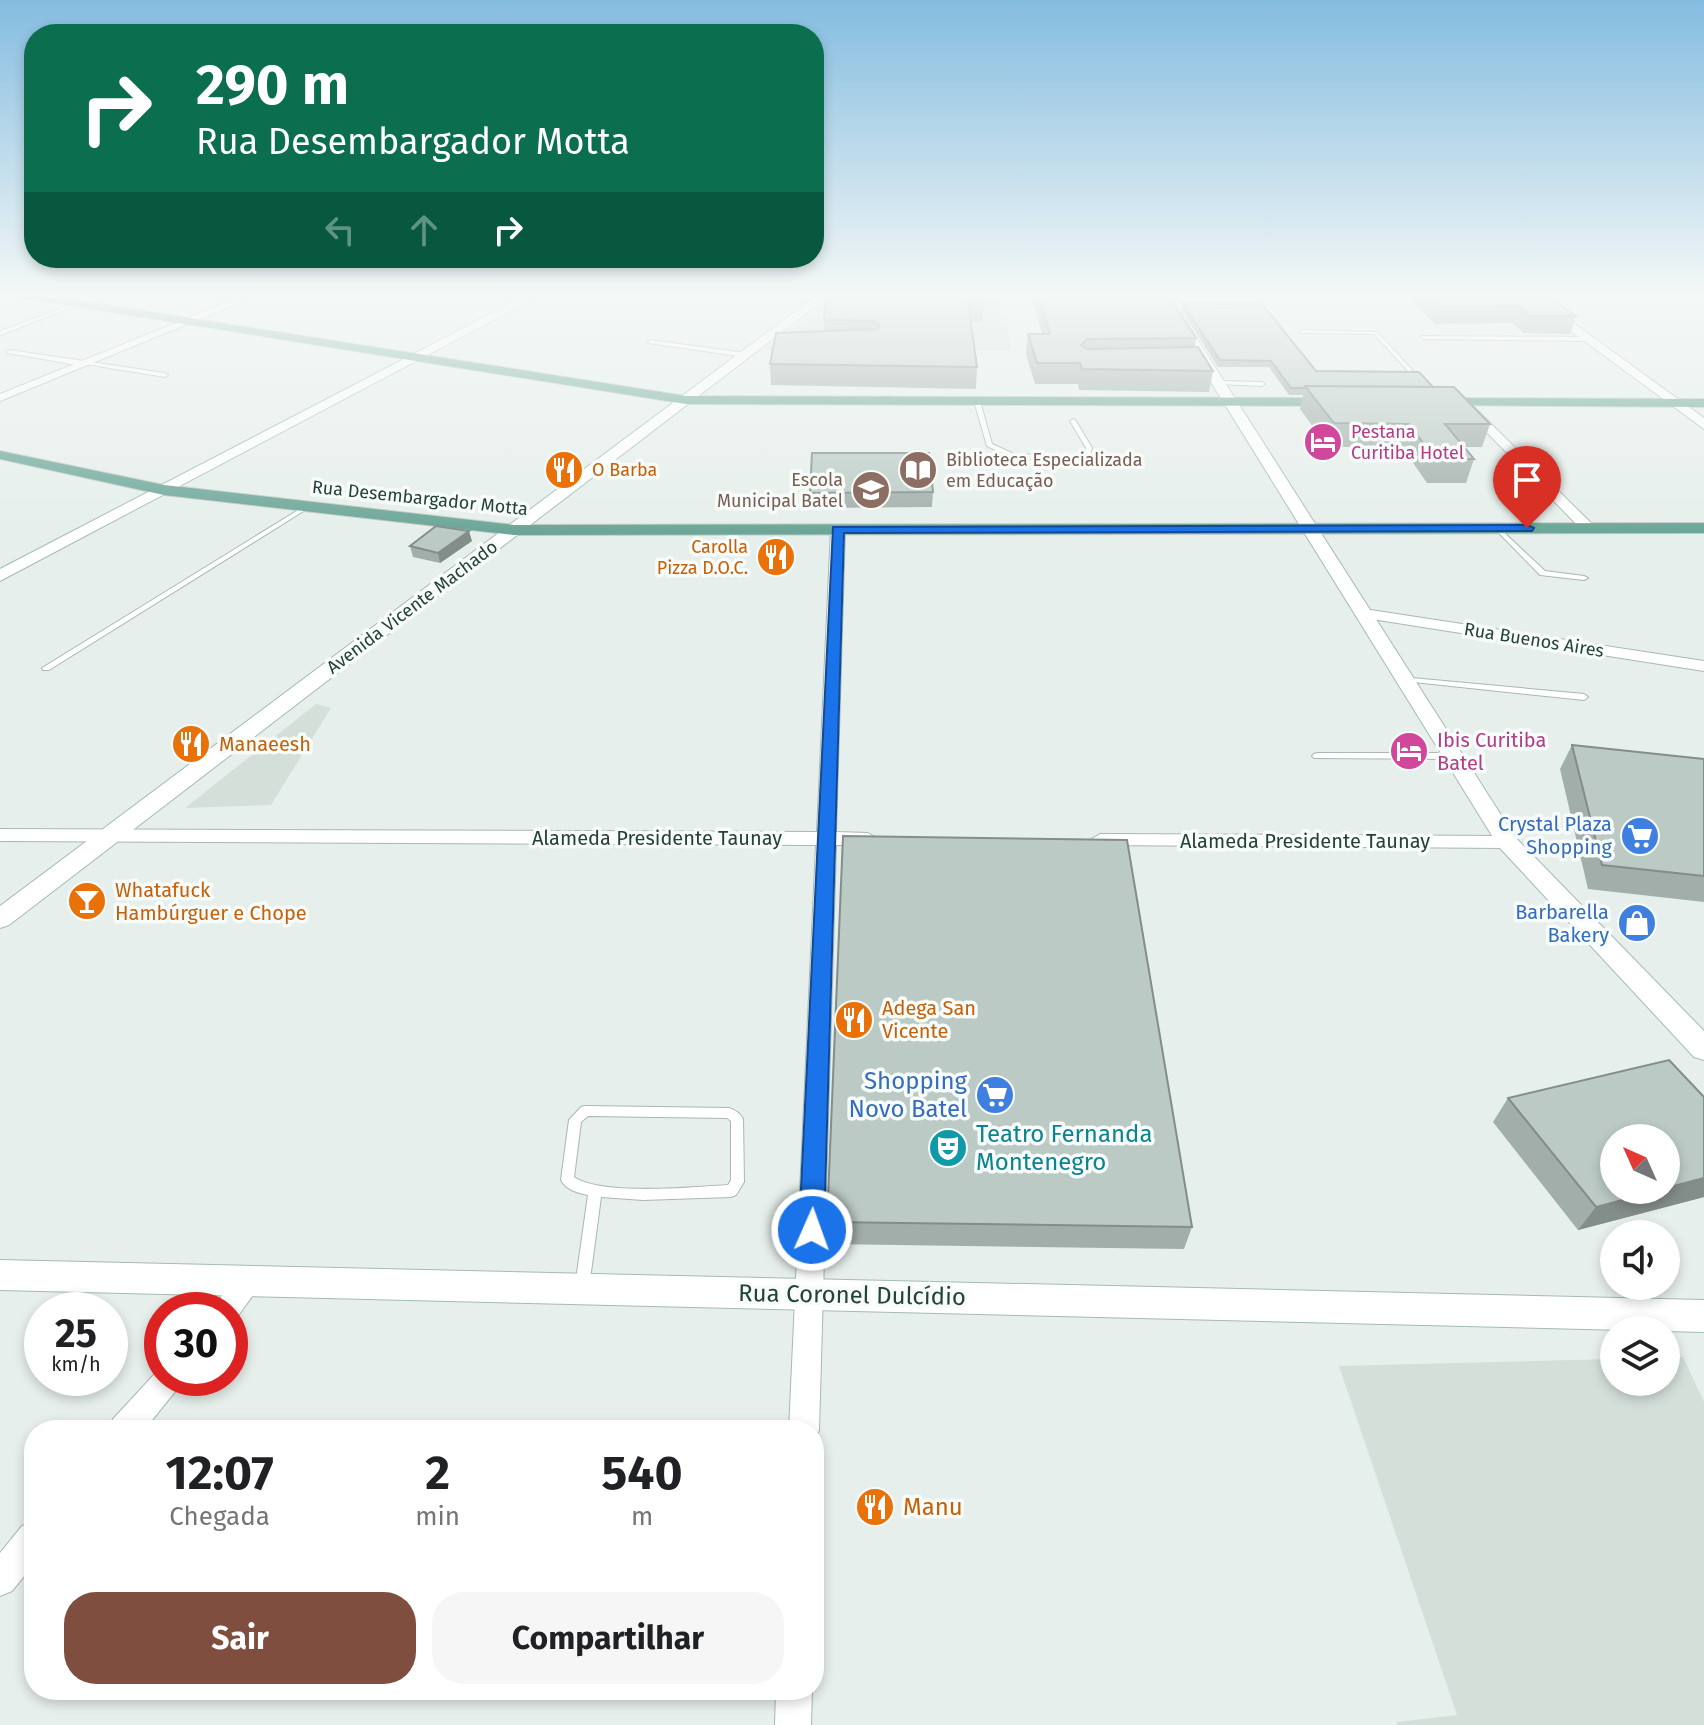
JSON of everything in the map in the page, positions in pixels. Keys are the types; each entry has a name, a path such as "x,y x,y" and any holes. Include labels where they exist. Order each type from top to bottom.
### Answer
{"main road":[{"path":"532,376 686,400 1348,402"},
{"path":"1420,402 1704,403"},
{"name":"Rua Desembargador Motta","path":"0,455 164,490 514,530 1704,528"}],"street":[{"path":"0,398 55,376"},
{"path":"0,576 381,376"},
{"name":"Avenida Vicente Machado","path":"0,919 720,376"},
{"path":"1211,376 1219,383 1507,842 1704,1049"},
{"path":"1637,376 1704,425"},
{"path":"1463,402 1588,528"},
{"path":"804,1420 838,529"},
{"name":"Rua Buenos Aires","path":"1364,614 1704,666"},
{"name":"Alameda Presidente Taunay","path":"0,835 889,839"},
{"name":"Alameda Presidente Taunay","path":"1079,840 1507,842"},
{"name":"Rua Coronel Dulcídio","path":"0,1275 1704,1316"},
{"path":"240,1292 250,1280"},
{"path":"132,1420 153,1396"},
{"path":"0,1579 24,1550"},
{"path":"793,1725 794,1700"}],"lane":[{"path":"1219,383 1262,384"},
{"path":"977,401 989,445 1013,456 1079,459 1087,455 1089,448 1073,421"},
{"path":"46,668 308,506"},
{"path":"1497,528 1543,573 1584,578"},
{"path":"1404,679 1584,697"},
{"path":"1317,756 1453,756"},
{"path":"585,1111 729,1113 737,1119 738,1182 731,1191 595,1194 572,1187 567,1180 575,1120 585,1111"},
{"path":"582,1288 595,1194"}],"shaded area":[{"path":"316,704 331,708 271,805 185,808"},
{"path":"1680,1357 1683,1357 1704,1402 1704,1725 1397,1725 1397,1722 1457,1715 1339,1366 1600,1359 1600,1396 1680,1396"}],"building":[{"path":"1282,376 1422,376 1433,387 1305,386 1291,388"},
{"path":"1305,386 1454,387 1490,424 1445,424 1474,459 1435,459 1409,424 1334,423"},
{"path":"812,453 929,453 933,492 810,493"},
{"path":"436,526 469,531 438,553 410,546"},
{"name":"Crystal Plaza Shopping","path":"1572,745 1704,759 1704,876 1602,865"},
{"name":"Shopping Novo Batel","path":"843,836 1127,840 1192,1227 827,1222"},
{"path":"1669,1060 1704,1097 1704,1178 1680,1184 1680,1124 1600,1124 1600,1204 1607,1204 1596,1207 1508,1098"}],"place":[{"name":"Pestana Curitiba Hotel","path":"1323,442"},
{"name":"O Barba","path":"564,470"},
{"name":"Biblioteca Especializada em Educação","path":"918,470"},
{"name":"Escola Municipal Batel","path":"871,490"},
{"name":"Carolla Pizza D.O.C.","path":"776,557"},
{"name":"Manaeesh","path":"191,744"},
{"name":"Ibis Curitiba Batel","path":"1409,751"},
{"name":"Crystal Plaza Shopping","path":"1640,836"},
{"name":"Whatafuck Hambúrguer e Chope","path":"87,901"},
{"name":"Barbarella Bakery","path":"1637,923"},
{"name":"Adega San Vicente","path":"854,1020"},
{"name":"Shopping Novo Batel","path":"995,1095"},
{"name":"Teatro Fernanda Montenegro","path":"948,1148"},
{"name":"Manu","path":"875,1507"}],"route":[{"path":"812,1230 838,529 1527,528"}]}
